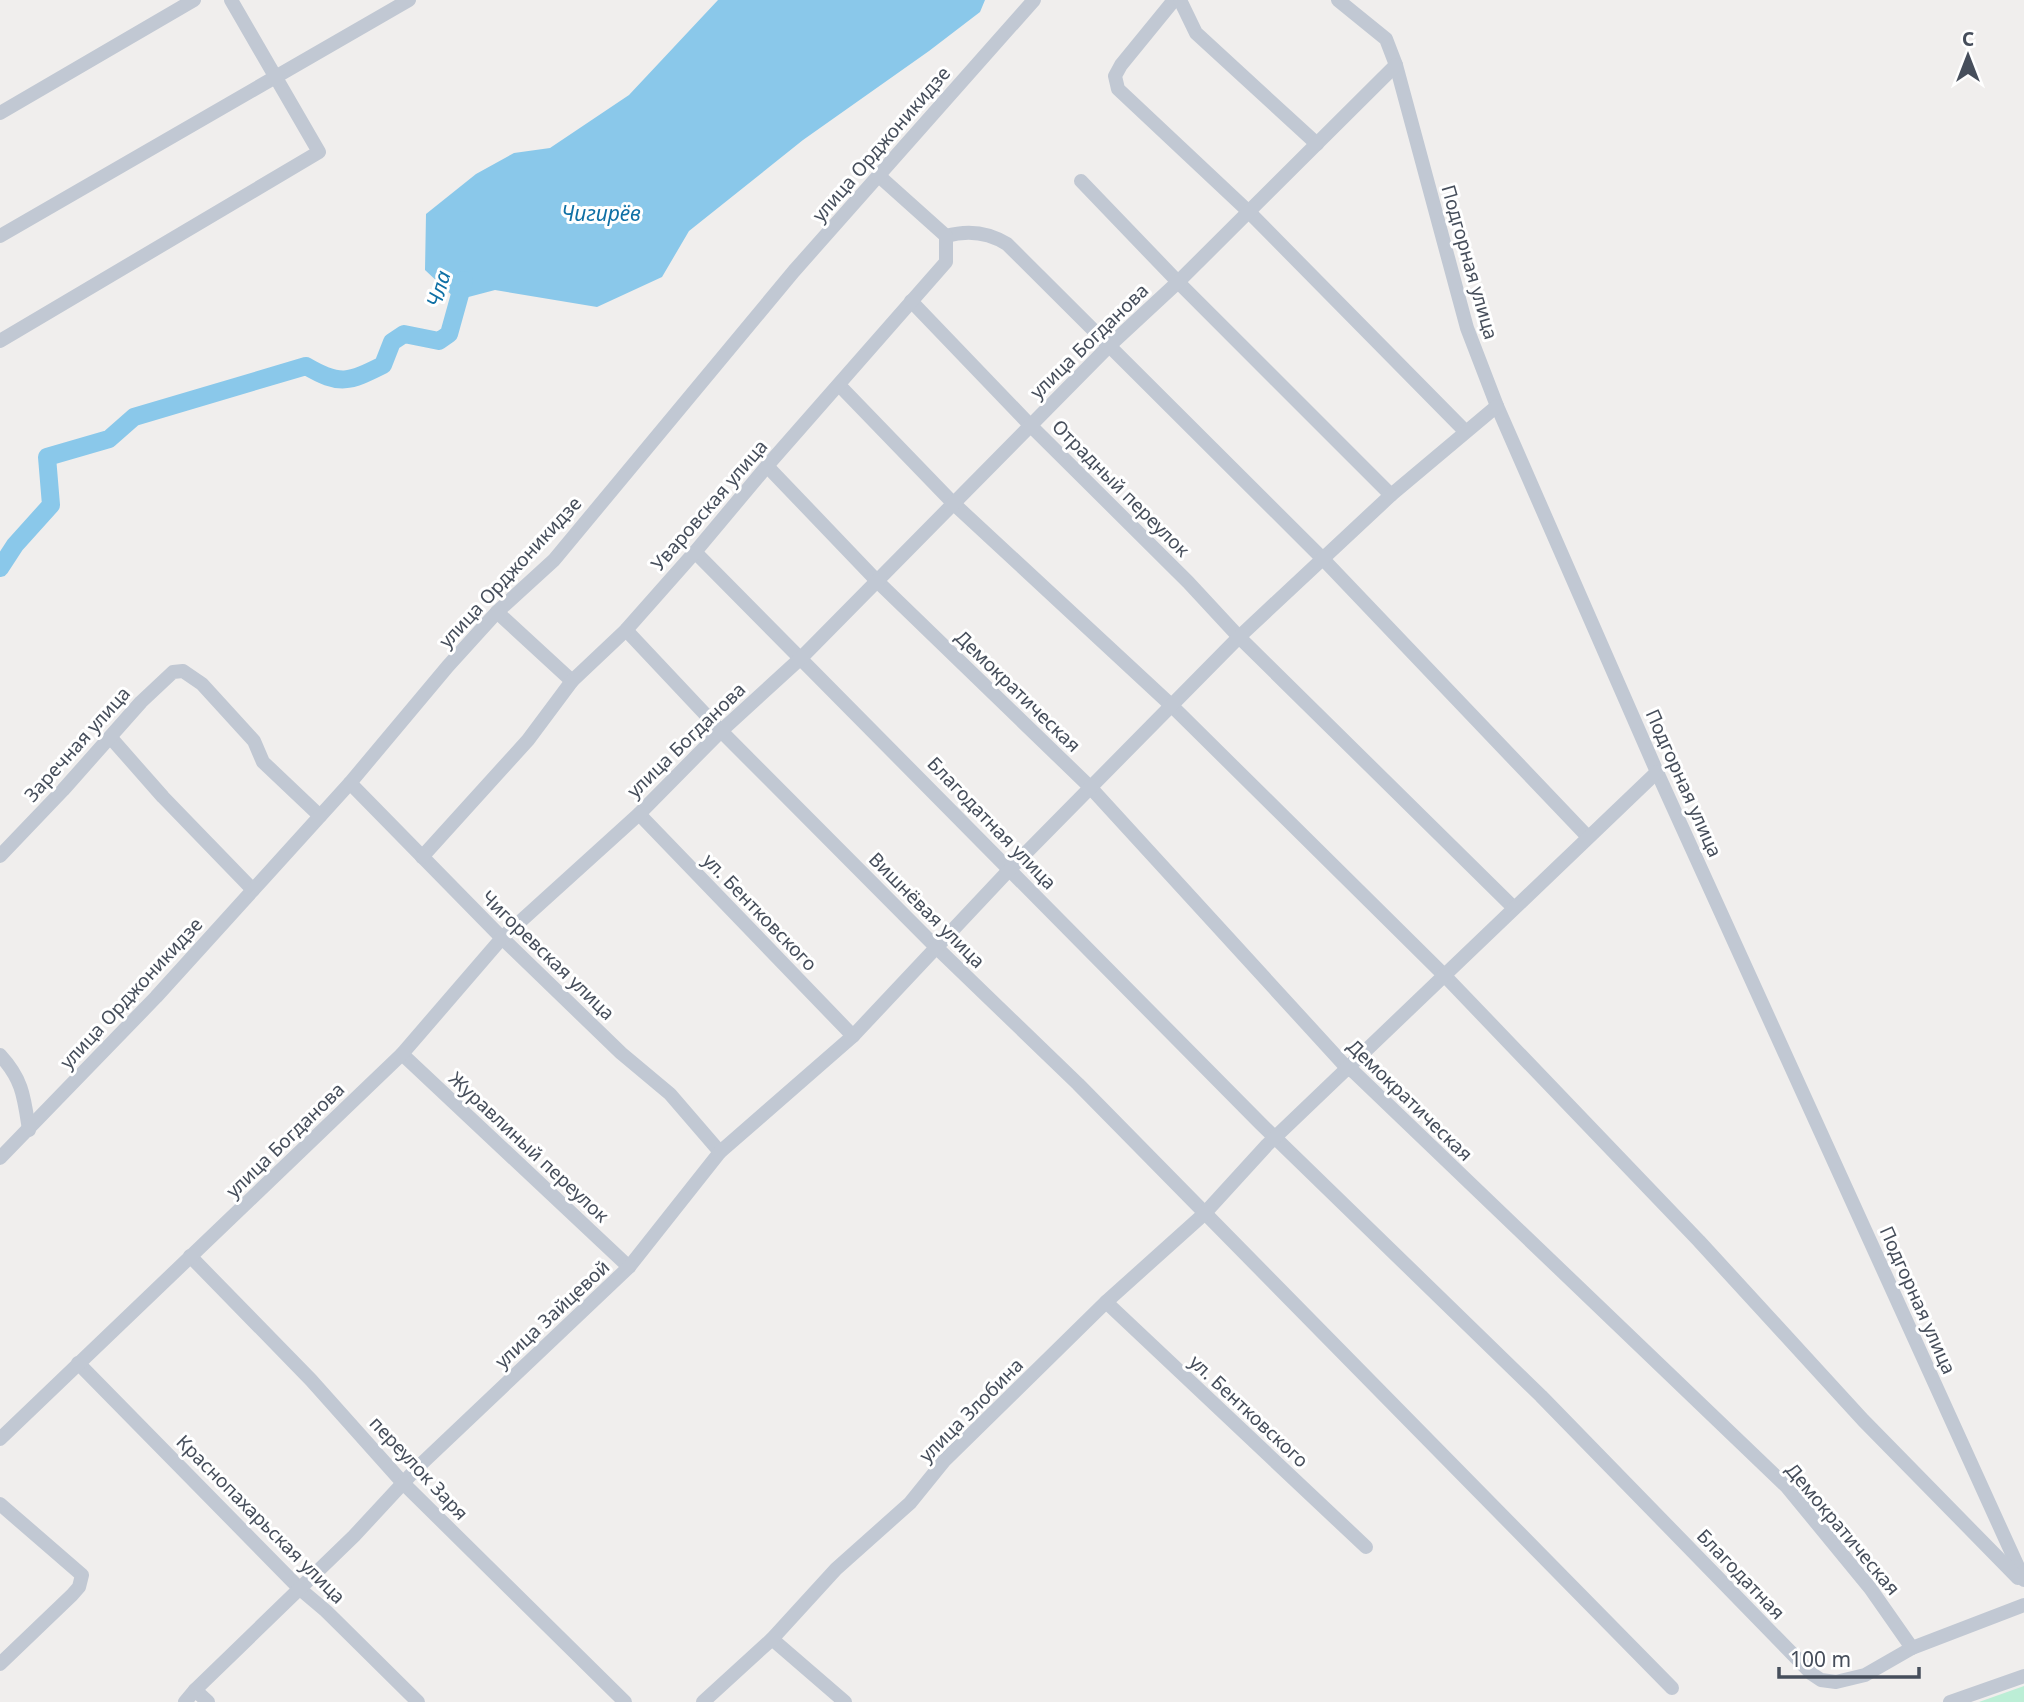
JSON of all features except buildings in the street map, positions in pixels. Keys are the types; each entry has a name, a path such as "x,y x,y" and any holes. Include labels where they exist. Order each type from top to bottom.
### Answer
{"street":[{"path":"0,113 194,0"},
{"path":"0,341 319,152 231,0"},
{"path":"0,236 409,0"},
{"name":"улица Орджоникидзе","path":"0,1158 156,997 350,783 497,612 554,560 794,271 1034,0"},
{"path":"1174,0 1121,65 1115,76 1118,89 1249,212 1465,431"},
{"path":"1180,0 1196,33 1317,144"},
{"name":"Подгорная улица","path":"1338,0 1386,39 1396,65 1467,328 1497,406 1657,772 2024,1582"},
{"name":"улица Богданова","path":"0,1439 401,1054 502,938 639,814 721,731 802,657 1110,345 1178,282 1396,65"},
{"path":"879,176 946,236 975,232 994,236 1007,244 1323,559 1588,837"},
{"path":"1081,181 1391,495"},
{"name":"Уваровская улица","path":"422,857 528,740 572,681 626,630 946,262 946,236"},
{"name":"Отрадный переулок","path":"911,301 1239,637 1514,908"},
{"path":"839,385 953,503 1172,706 1444,975 1699,1241 1863,1420 2024,1582"},
{"name":"улица Зайцевой","path":"185,1702 403,1483 629,1267 720,1152 853,1036 1010,869 1239,637 1391,495 1497,406"},
{"name":"Демократическая","path":"767,466 877,581 1090,787 1347,1068 1787,1487 1870,1588 1912,1648"},
{"name":"Благодатная улица","path":"695,552 802,657 1260,1123 1270,1141 1541,1396"},
{"path":"497,612 572,681"},
{"name":"Вишнёвая улица","path":"626,630 721,731 936,947 1078,1084 1672,1688"},
{"name":"Заречная улица","path":"0,856 173,672 183,671 202,684 254,741 263,762 320,816"},
{"path":"111,738 163,797 253,890"},
{"name":"улица Злобина","path":"703,1702 772,1639 836,1569 910,1503 944,1461 1106,1302 1204,1214 1270,1141 1657,772"},
{"name":"Чигоревская улица","path":"350,783 502,938 621,1053 670,1094 720,1152"},
{"name":"ул. Бентковского","path":"639,814 853,1036"},
{"name":"Журавлиный переулок","path":"401,1054 629,1267"},
{"path":"0,1055 15,1072 24,1098 29,1130"},
{"name":"переулок Заря","path":"190,1256 311,1380 403,1483 625,1702"},
{"name":"ул. Бентковского","path":"1106,1302 1366,1547"},
{"name":"Краснопахарьская улица","path":"78,1363 300,1589 418,1702"},
{"name":"Благодатная","path":"1541,1396 1821,1680 1836,1682 1865,1675 1912,1648 2024,1605"},
{"path":"0,1504 82,1575 79,1587 72,1595 0,1664"},
{"path":"772,1639 845,1702"},
{"path":"1950,1702 2024,1676"},
{"path":"194,1690 208,1702"}],"green space":[{"path":"2024,1686 2024,1702 1979,1702"}],"water":[{"name":"Чигирёв","path":"718,0 985,0 980,12 803,140 689,231 662,277 597,307 495,290 457,300 425,270 426,214 476,174 514,153 550,148 629,95"}],"waterway":[{"name":"Чла","path":"0,568 15,545 51,505 47,457 109,439 134,417 306,366 336,379 361,375 383,365 392,342 404,334 439,341 449,334 464,280"}]}
